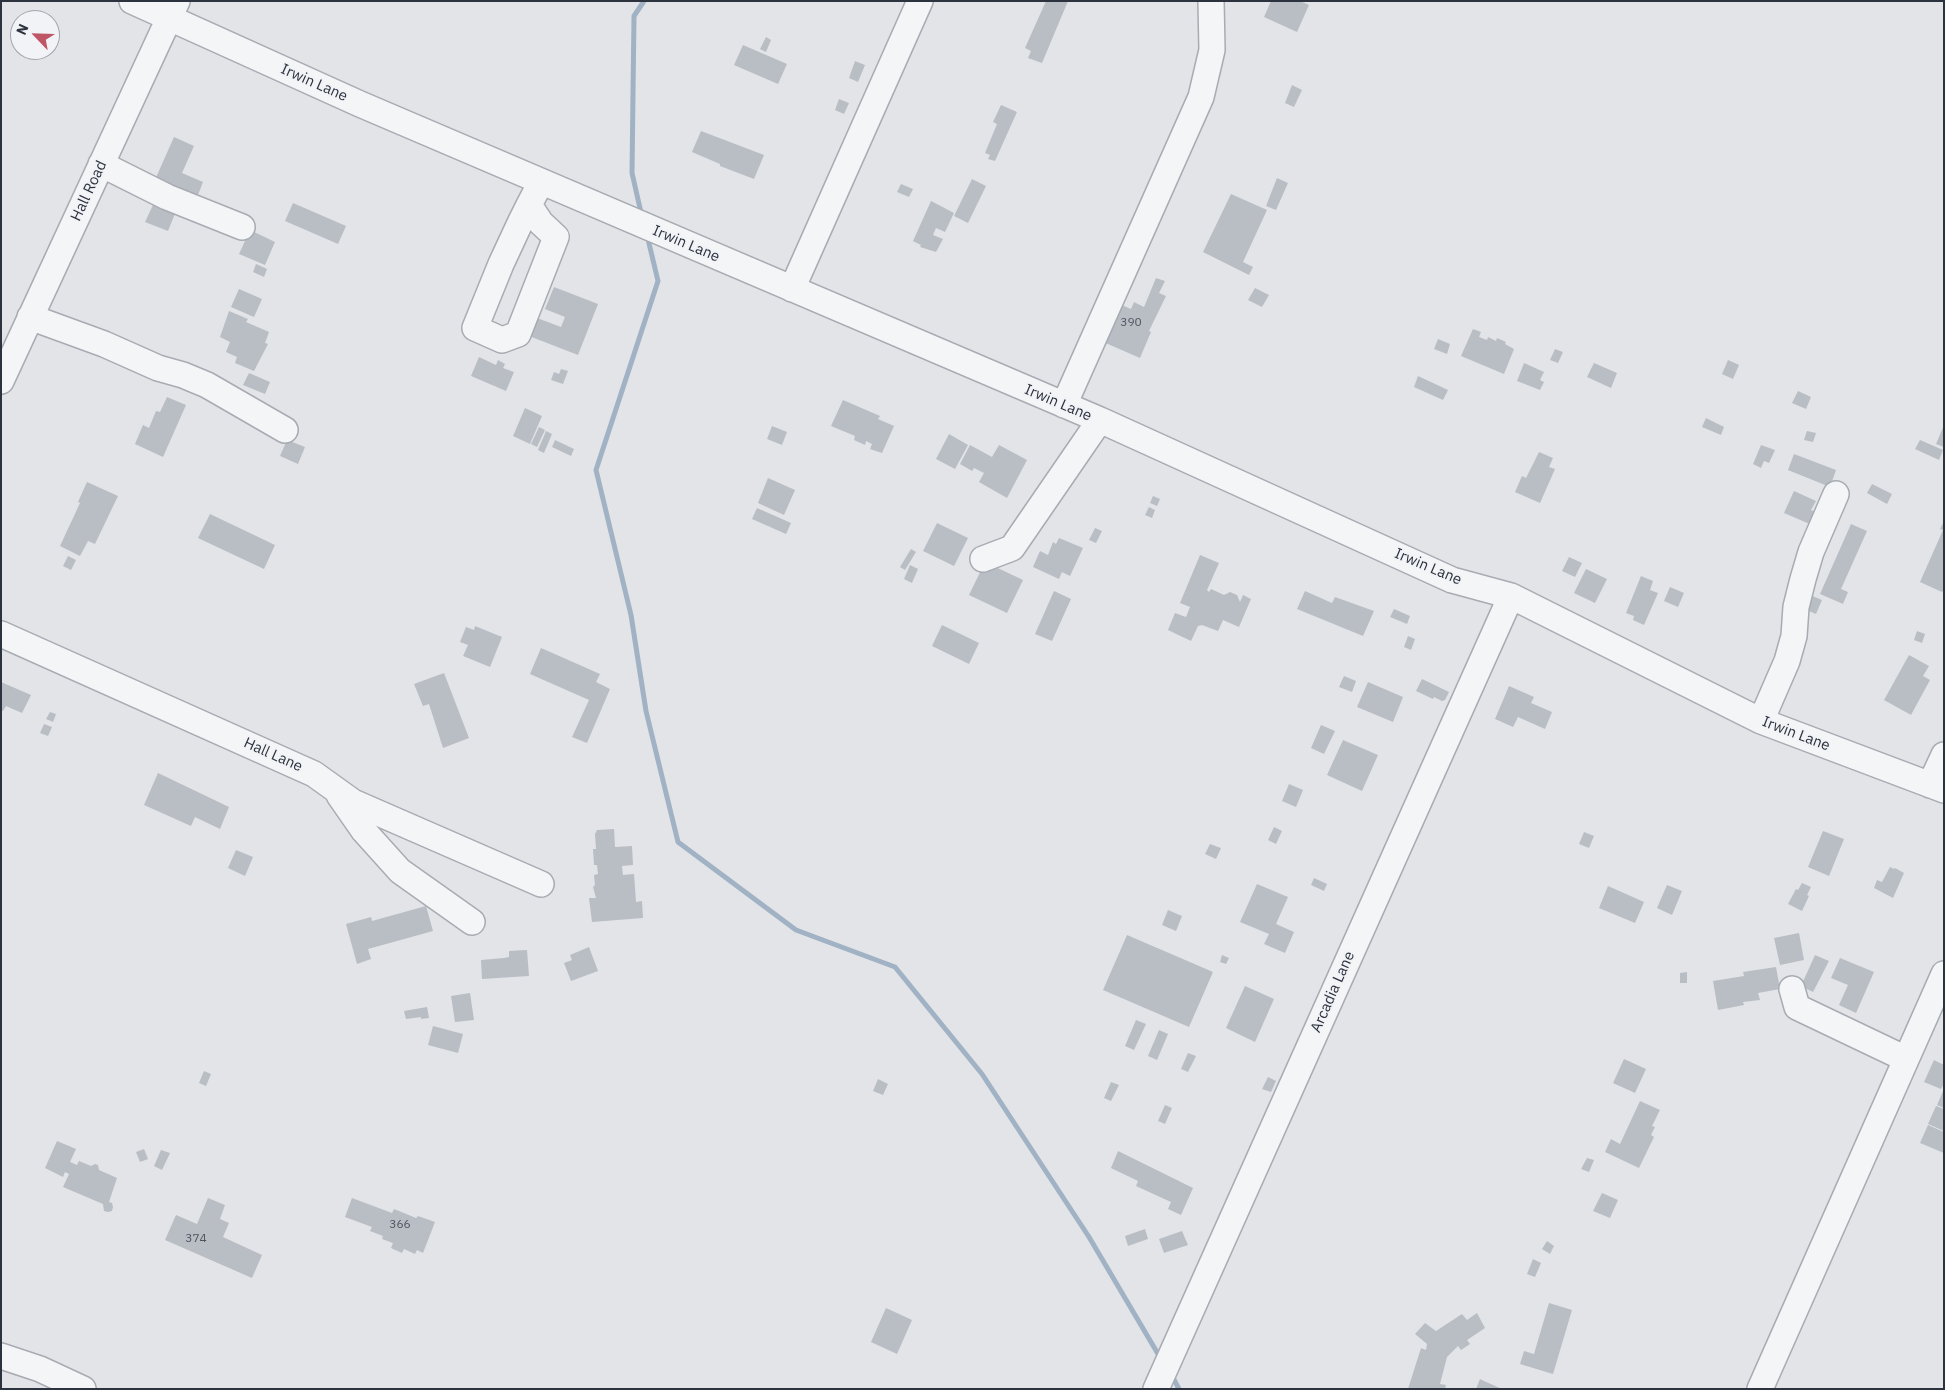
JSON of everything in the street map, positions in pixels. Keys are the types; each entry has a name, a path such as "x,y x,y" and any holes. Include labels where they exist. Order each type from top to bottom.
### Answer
{"street":[{"name":"Irwin Lane","path":"132,1 174,10 360,104 1100,420 1452,580 1511,596 1760,721 1937,788"},
{"path":"792,289 920,1"},
{"path":"1064,405 1201,98 1212,50 1211,1"},
{"name":"Hall Road","path":"1,381 8,344 30,318 174,10"},
{"path":"101,164 166,197 242,227"},
{"path":"529,205 556,238 518,334 502,340 475,328 501,264 529,205 542,182"},
{"path":"30,318 104,344 158,368 183,375 207,385 285,430"},
{"path":"983,558 1012,548 1100,420"},
{"path":"1760,721 1787,661 1794,636 1796,608 1803,578 1811,552 1836,494"},
{"name":"Arcadia Lane","path":"1156,1389 1511,596"},
{"name":"Hall Lane","path":"1,634 314,774 353,802 541,884"},
{"path":"1937,788 1944,755"},
{"path":"333,787 364,831 400,871 472,922"},
{"path":"1760,1389 1944,974"},
{"path":"1792,989 1797,1006 1906,1059"},
{"path":"1,1356 40,1368 83,1389"}],"building":[{"path":"1046,1 1068,1 1042,63 1028,58 1031,51 1025,48"},
{"path":"1271,1 1300,1 1309,5 1297,32 1264,17"},
{"path":"766,37 771,40 766,52 760,49"},
{"path":"743,45 787,64 778,84 734,65"},
{"path":"855,61 865,65 858,82 849,78"},
{"path":"1292,85 1302,90 1294,107 1285,103"},
{"path":"839,99 849,103 844,114 835,110"},
{"path":"1001,105 1017,112 995,161 988,159 990,155 985,153 997,124 993,122"},
{"path":"701,131 764,155 754,179 720,166 720,164 692,152"},
{"path":"174,137 194,146 182,173 203,182 196,200 154,182"},
{"path":"1277,178 1288,183 1276,210 1266,206"},
{"path":"972,179 986,186 968,223 954,216"},
{"path":"901,184 913,189 909,197 897,192"},
{"path":"1231,194 1267,210 1243,262 1253,267 1249,275 1203,252"},
{"path":"931,201 954,213 945,232 936,228 933,235 943,239 936,252 920,247 921,245 913,241"},
{"path":"293,203 346,226 338,244 285,221"},
{"path":"172,204 178,206 168,231 145,222 153,205 168,212"},
{"path":"250,230 275,242 265,265 239,254"},
{"path":"256,264 267,269 264,277 253,272"},
{"path":"1156,278 1165,281 1159,293 1166,296 1149,331 1151,332 1140,358 1101,341 1117,303 1131,309 1134,302 1144,307"},
{"path":"554,287 598,304 578,355 529,336 537,318 561,327 565,317 545,309"},
{"path":"1255,288 1269,295 1262,307 1248,300"},
{"path":"239,289 262,299 254,317 231,307"},
{"path":"229,311 248,319 246,322 269,332 265,343 268,344 254,371 235,363 237,357 226,352 230,342 220,337"},
{"path":"1473,329 1481,332 1479,337 1487,340 1488,337 1496,341 1497,338 1506,342 1505,344 1514,349 1504,374 1461,356"},
{"path":"1438,339 1450,344 1447,354 1434,349"},
{"path":"1555,349 1563,352 1558,363 1550,360"},
{"path":"479,357 496,365 498,360 505,364 503,368 514,372 506,391 471,376"},
{"path":"1728,360 1739,365 1733,379 1722,374"},
{"path":"1524,363 1544,372 1540,380 1544,382 1540,390 1517,381"},
{"path":"1594,363 1617,373 1611,388 1587,377"},
{"path":"561,369 568,371 563,384 551,380 554,372 559,374"},
{"path":"249,373 270,382 265,394 243,385"},
{"path":"1418,376 1448,390 1443,400 1414,387"},
{"path":"1798,391 1811,397 1806,409 1792,403"},
{"path":"167,397 186,405 163,457 135,444 143,425 149,428 156,411 160,412"},
{"path":"843,400 880,416 878,419 894,426 882,453 870,449 872,444 866,441 865,445 854,440 855,436 831,426"},
{"path":"525,408 542,416 530,444 513,436"},
{"path":"1706,418 1724,427 1721,435 1702,427"},
{"path":"1944,425 1944,447 1936,444"},
{"path":"772,426 787,432 782,445 767,439"},
{"path":"539,427 545,430 537,447 531,444"},
{"path":"546,431 552,434 544,453 538,450"},
{"path":"1807,431 1816,433 1813,442 1804,440"},
{"path":"949,434 968,445 955,469 936,459"},
{"path":"287,440 305,447 298,464 280,456"},
{"path":"555,440 574,449 571,456 552,447"},
{"path":"1920,440 1943,450 1939,460 1915,449"},
{"path":"970,445 992,457 999,445 1027,460 1007,498 979,482 984,473 974,468 972,471 960,464"},
{"path":"1761,445 1775,450 1769,463 1764,461 1761,468 1753,464"},
{"path":"1539,452 1553,458 1549,467 1555,469 1540,503 1515,492 1522,476 1526,478"},
{"path":"1794,454 1836,470 1830,487 1788,470"},
{"path":"768,478 795,490 784,515 758,503"},
{"path":"87,482 118,496 95,544 88,541 80,556 60,546 80,503 78,502"},
{"path":"1872,484 1892,494 1887,504 1867,493"},
{"path":"1794,491 1816,501 1811,510 1817,513 1812,525 1784,513"},
{"path":"1153,496 1160,499 1157,506 1150,503"},
{"path":"1149,507 1155,510 1152,518 1145,515"},
{"path":"757,508 791,523 786,534 752,519"},
{"path":"210,514 275,545 264,569 198,538"},
{"path":"1944,521 1944,589 1942,592 1920,582 1943,530 1940,529"},
{"path":"937,523 968,538 954,566 923,551"},
{"path":"1851,524 1867,531 1841,589 1848,592 1843,604 1820,594"},
{"path":"1095,528 1102,531 1096,543 1089,540"},
{"path":"1059,538 1083,548 1070,576 1062,572 1059,579 1033,567 1040,551 1048,555 1053,542 1056,544"},
{"path":"911,549 916,552 905,570 900,567"},
{"path":"1200,555 1219,563 1207,590 1209,592 1211,589 1224,595 1230,592 1237,595 1240,602 1243,595 1251,599 1239,627 1223,620 1218,631 1202,625 1198,626 1191,641 1168,630 1175,613 1186,617 1190,607 1180,603"},
{"path":"68,556 76,560 71,570 63,566"},
{"path":"1569,557 1582,563 1575,577 1562,571"},
{"path":"985,562 1023,580 1007,613 969,595"},
{"path":"910,565 918,569 912,583 904,579"},
{"path":"1586,569 1607,579 1595,603 1574,593"},
{"path":"1641,576 1653,581 1650,590 1658,593 1644,625 1633,620 1634,616 1626,613"},
{"path":"1670,587 1684,593 1678,607 1664,601"},
{"path":"1054,591 1071,599 1052,641 1035,634"},
{"path":"1305,591 1332,603 1335,597 1374,611 1363,636 1297,609"},
{"path":"1810,595 1822,600 1816,614 1804,609"},
{"path":"1394,609 1410,616 1407,624 1390,617"},
{"path":"942,625 979,643 969,664 932,646"},
{"path":"475,626 502,637 490,667 463,656 468,645 460,642 466,627 474,630"},
{"path":"1917,631 1925,634 1922,643 1914,640"},
{"path":"1408,636 1415,639 1411,650 1404,647"},
{"path":"541,648 600,674 596,682 610,689 587,743 572,737 589,700 530,674"},
{"path":"1909,655 1929,666 1923,676 1930,680 1911,715 1884,700"},
{"path":"444,673 469,738 443,748 429,704 423,706 414,684"},
{"path":"1344,676 1356,681 1352,692 1339,687"},
{"path":"1422,679 1449,692 1445,700 1442,701 1434,697 1433,699 1416,691"},
{"path":"1,682 31,695 22,713 6,706 3,711 1,710"},
{"path":"1368,682 1403,697 1393,722 1357,707"},
{"path":"1509,686 1534,697 1531,703 1552,712 1545,729 1518,717 1513,727 1495,719"},
{"path":"50,712 56,714 53,722 46,719"},
{"path":"44,724 52,727 48,736 40,733"},
{"path":"1321,725 1335,731 1324,754 1311,748"},
{"path":"1343,740 1378,755 1362,791 1327,775"},
{"path":"158,773 229,807 220,829 195,817 191,826 144,805"},
{"path":"1289,784 1303,790 1296,807 1282,801"},
{"path":"1274,827 1282,831 1276,844 1268,840"},
{"path":"614,829 615,847 632,846 633,865 622,866 623,875 634,874 636,902 642,901 643,918 592,922 589,898 596,898 593,887 595,885 594,875 598,874 597,865 594,865 593,849 596,849 595,834 597,830"},
{"path":"1823,831 1844,839 1829,876 1808,867"},
{"path":"1584,832 1594,836 1589,848 1579,844"},
{"path":"1210,844 1221,848 1216,859 1205,854"},
{"path":"236,850 253,857 245,876 228,868"},
{"path":"1890,867 1904,873 1893,898 1874,888 1877,880 1882,882"},
{"path":"1314,878 1327,884 1324,891 1311,885"},
{"path":"1802,883 1811,887 1802,911 1788,904 1796,889 1798,890"},
{"path":"1257,884 1288,897 1276,924 1294,932 1285,953 1264,944 1269,934 1240,922"},
{"path":"1667,885 1682,891 1672,915 1657,908"},
{"path":"1608,886 1644,902 1635,923 1599,908"},
{"path":"426,906 433,931 368,949 371,959 357,964 346,924 371,917 372,921"},
{"path":"1168,910 1182,916 1176,931 1162,925"},
{"path":"1799,933 1804,960 1780,965 1774,938"},
{"path":"1127,935 1213,972 1189,1027 1103,990"},
{"path":"589,947 598,971 571,981 564,963 572,960 570,955"},
{"path":"527,950 529,976 482,979 481,960 509,957 509,951"},
{"path":"1222,955 1229,958 1226,964 1220,962"},
{"path":"1815,955 1829,961 1813,992 1801,986"},
{"path":"1840,958 1874,972 1856,1013 1839,1005 1848,985 1831,978"},
{"path":"1776,967 1780,989 1758,993 1760,1000 1743,1002 1744,1005 1718,1010 1713,981 1744,976 1743,972"},
{"path":"1687,972 1687,983 1680,983 1680,973"},
{"path":"1245,986 1274,999 1255,1042 1226,1028"},
{"path":"470,993 474,1020 455,1022 451,996"},
{"path":"427,1007 429,1018 406,1019 404,1011"},
{"path":"1136,1020 1146,1024 1134,1050 1125,1046"},
{"path":"433,1026 463,1034 458,1053 428,1045"},
{"path":"1159,1030 1168,1034 1157,1060 1148,1056"},
{"path":"1188,1053 1196,1056 1188,1072 1181,1069"},
{"path":"1624,1059 1646,1069 1635,1093 1613,1083"},
{"path":"1934,1060 1944,1065 1944,1084 1941,1089 1924,1082"},
{"path":"204,1071 211,1074 206,1086 199,1083"},
{"path":"1268,1077 1276,1081 1271,1092 1262,1089"},
{"path":"878,1079 888,1084 883,1095 873,1091"},
{"path":"1111,1082 1119,1085 1111,1101 1104,1098"},
{"path":"1944,1089 1944,1108 1937,1105"},
{"path":"1640,1101 1660,1110 1652,1126 1655,1127 1651,1135 1654,1137 1639,1168 1605,1152 1611,1139 1620,1144"},
{"path":"1165,1105 1172,1108 1165,1124 1158,1121"},
{"path":"1936,1106 1944,1109 1944,1131 1928,1124"},
{"path":"1928,1125 1944,1132 1944,1153 1920,1143"},
{"path":"57,1141 76,1149 70,1162 77,1165 79,1161 91,1166 98,1165 99,1170 117,1178 109,1202 112,1203 112,1211 104,1211 103,1204 63,1187 69,1174 65,1172 63,1177 45,1168"},
{"path":"144,1149 148,1159 140,1162 136,1152"},
{"path":"161,1150 170,1153 162,1170 154,1166"},
{"path":"1118,1151 1193,1188 1181,1215 1168,1209 1171,1202 1136,1186 1138,1181 1111,1168"},
{"path":"1587,1158 1594,1160 1589,1172 1581,1169"},
{"path":"1602,1193 1618,1200 1610,1218 1593,1211"},
{"path":"208,1198 225,1205 220,1219 229,1223 223,1237 262,1255 252,1278 165,1240 176,1215 197,1224"},
{"path":"352,1198 392,1213 394,1209 416,1218 418,1216 435,1222 423,1253 417,1250 415,1254 404,1249 402,1253 391,1248 393,1243 382,1239 383,1236 370,1231 372,1227 345,1217"},
{"path":"1145,1229 1148,1239 1128,1246 1125,1236"},
{"path":"1182,1231 1188,1245 1164,1253 1159,1239"},
{"path":"1547,1241 1554,1246 1550,1254 1542,1249"},
{"path":"1533,1259 1541,1263 1535,1277 1527,1274"},
{"path":"1549,1303 1572,1310 1553,1374 1520,1364 1524,1351 1534,1354"},
{"path":"886,1308 912,1320 897,1354 871,1342"},
{"path":"1477,1313 1485,1328 1467,1340 1470,1344 1461,1350 1458,1346 1447,1357 1440,1384 1446,1385 1445,1389 1408,1389 1421,1348 1426,1350 1427,1344 1415,1334 1425,1323 1436,1331 1462,1314 1467,1320"},
{"path":"1480,1379 1484,1381 1502,1389 1476,1389"}],"waterway":[{"path":"642,217 632,173 634,16 644,1"},
{"path":"647,235 658,281 596,470 631,615 646,711 678,842 796,930 895,967 982,1074 1089,1237 1161,1359"},
{"path":"1171,1374 1179,1389"}]}
